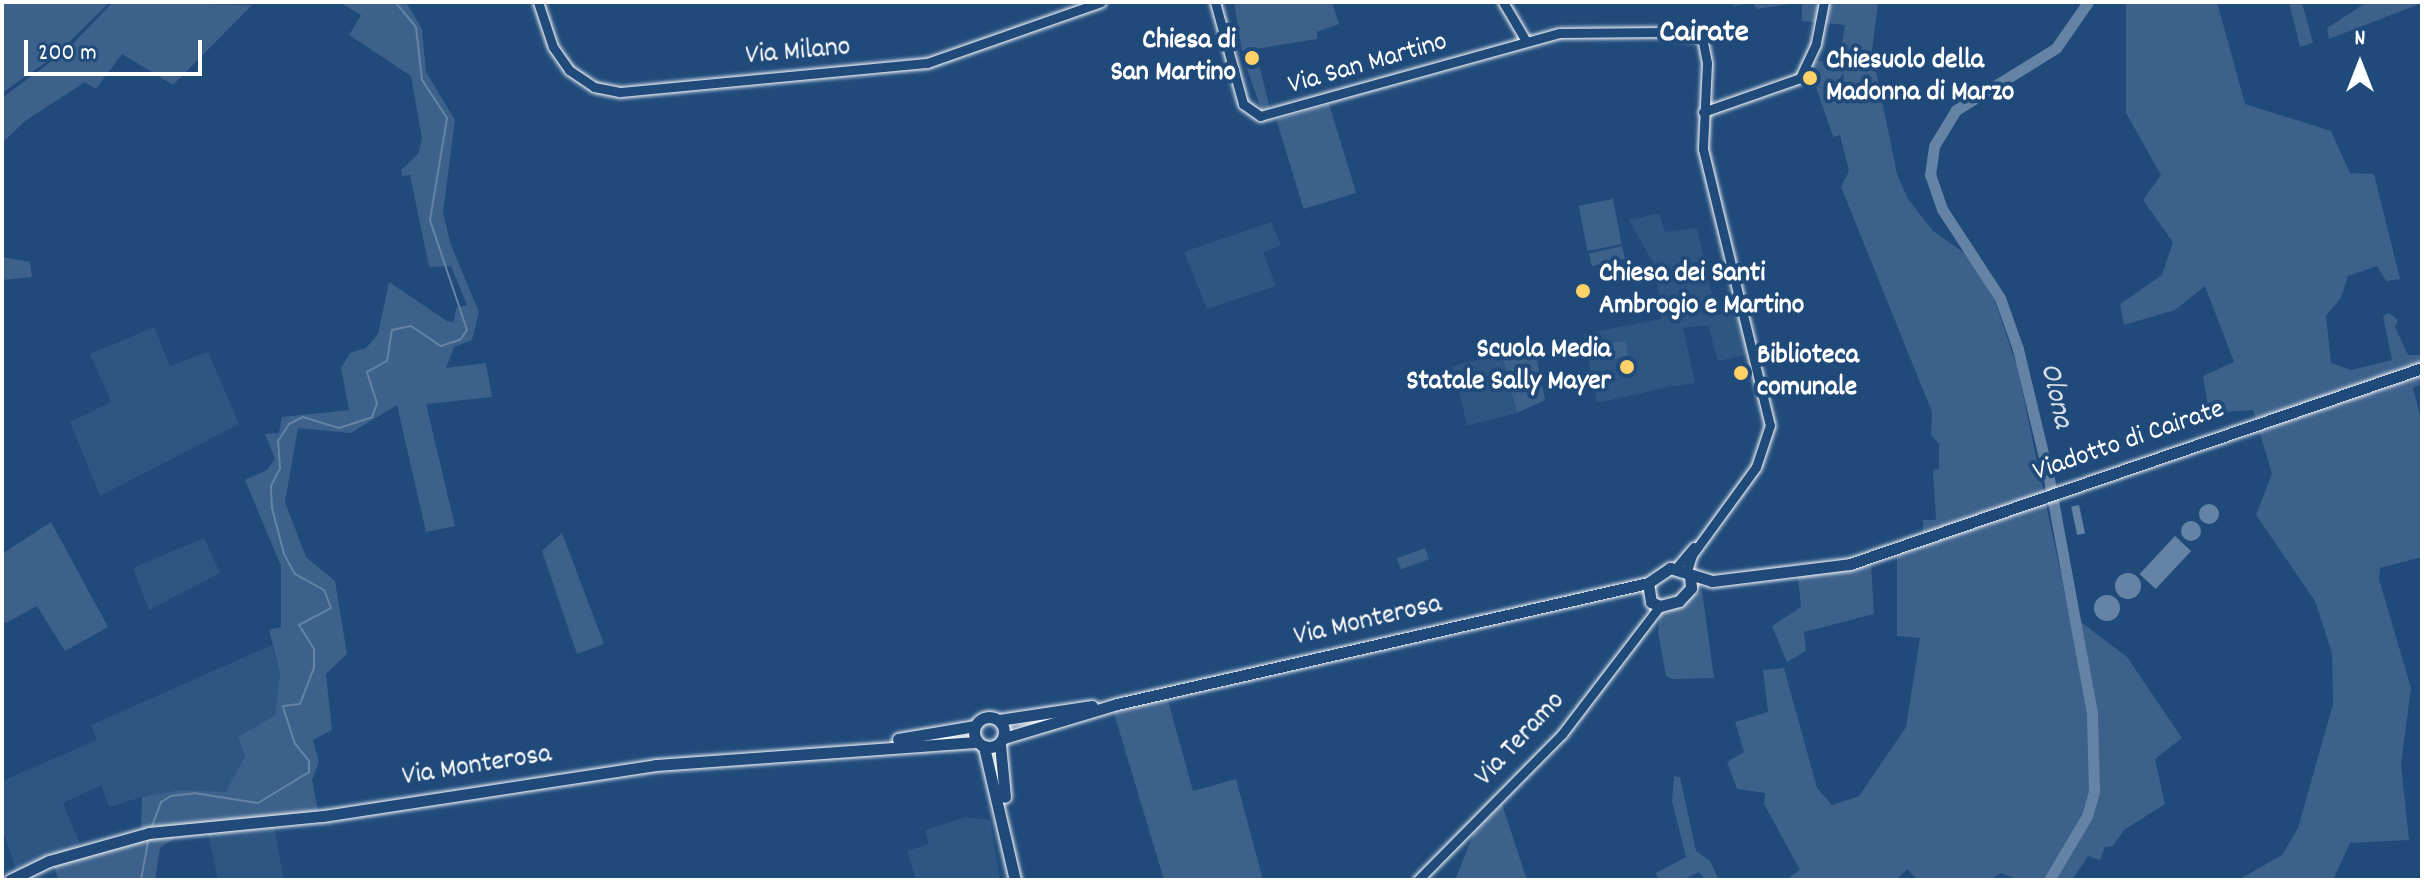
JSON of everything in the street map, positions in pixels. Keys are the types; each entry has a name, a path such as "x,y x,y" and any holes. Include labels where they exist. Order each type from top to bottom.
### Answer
{"main road":[{"name":"Viadotto di Cairate","path":"1686,576 1741,580 1834,568 2422,368"},
{"path":"1663,570 1686,576 1679,601 1651,596 1663,570"},
{"name":"Via Monterosa","path":"842,749 975,726 986,717 999,720 1117,704 1631,590 1651,596"},
{"name":"Via Monterosa","path":"10,880 120,839 163,831 323,816 655,765 842,749 981,744 1002,741 1117,704"},
{"path":"999,720 1008,842"},
{"path":"975,726 1008,842 1015,880"}],"street":[{"name":"Via Milano","path":"538,2 553,47 569,70 594,87 620,92 927,63 1101,2"},
{"name":"Via San Martino","path":"1215,2 1243,104 1271,116 1560,33 1660,32 1702,37 1706,52 1705,96"},
{"path":"1503,2 1526,41"},
{"path":"1703,112 1718,105 1784,88 1800,78 1816,43 1824,2"},
{"path":"1686,576 1703,541 1767,446 1770,425 1703,149 1705,96 1718,105"},
{"name":"Via Teramo","path":"1418,880 1562,734 1645,622 1651,596"}],"shaded area":[{"path":"2,2 110,2 55,56 2,93"},
{"path":"113,2 252,5 173,85 122,54 96,89 85,82 25,121 2,143 2,98 68,49"},
{"path":"339,2 406,2 422,29 426,72 455,120 443,213 451,245 479,312 472,340 454,347 446,368 486,363 492,397 426,404 455,526 426,532 397,405 351,433 298,428 285,502 306,557 335,581 347,654 326,674 332,730 313,740 319,762 312,780 318,811 141,830 142,797 181,790 226,792 245,756 238,737 275,715 280,673 269,630 281,627 281,566 245,480 267,470 275,459 265,434 279,433 282,417 349,410 341,368 350,353 366,348 378,334 389,282 447,321 454,322 456,308 467,305 451,266 429,267 410,175 402,176 401,170 418,154 422,139 411,76 349,35 361,15"},
{"path":"1234,2 1332,2 1339,24 1317,32 1317,39 1242,51"},
{"path":"1733,2 1802,2 1757,9 1753,3 1733,6"},
{"path":"1802,2 1878,2 1872,51 1897,174 1908,199 1933,231 1970,257 1994,298 2017,366 2069,613 2127,657 2182,738 2155,759 2165,804 2124,830 2113,846 2105,847 2100,860 2088,856 2072,880 2018,880 2001,873 1991,880 1918,880 1907,869 1896,880 1786,880 1800,870 1764,804 1765,793 1737,789 1727,762 1744,752 1735,722 1768,712 1763,670 1784,668 1817,788 1832,805 1859,796 1906,727 1920,638 1897,636 1897,553 1923,543 1923,520 1936,520 1933,470 1939,469 1939,444 1931,435 1932,412 1841,187 1849,171 1840,135 1833,137 1810,69 1814,61 1839,62 1845,25 1802,21"},
{"path":"2126,2 2217,2 2245,104 2331,131 2350,173 2374,174 2400,279 2386,281 2377,266 2348,276 2341,298 2326,316 2331,363 2351,370 2392,360 2383,316 2389,313 2398,320 2395,327 2408,355 2422,355 2422,384 2413,388 2422,423 2422,557 2380,568 2379,579 2411,688 2401,764 2409,840 2350,843 2333,880 2238,880 2282,855 2298,828 2333,704 2332,653 2315,601 2256,515 2272,474 2253,410 2209,413 2203,376 2234,362 2205,286 2175,310 2124,325 2120,304 2162,275 2173,242 2143,200 2161,175 2126,113"},
{"path":"2289,2 2302,2 2313,43 2300,47"},
{"path":"2367,2 2422,3 2329,39 2327,28"},
{"path":"1259,64 1270,109 1261,109 1246,66"},
{"path":"1329,104 1356,193 1304,209 1276,120"},
{"path":"1613,199 1622,244 1587,251 1579,206"},
{"path":"1659,213 1665,232 1697,228 1706,268 1702,269 1703,281 1709,280 1715,315 1738,312 1750,354 1718,361 1708,325 1683,328 1695,383 1671,387 1669,382 1669,387 1597,403 1583,334 1661,319 1656,268 1629,220"},
{"path":"1271,222 1281,245 1263,252 1276,286 1207,309 1184,252"},
{"path":"1622,246 1625,259 1592,266 1589,254"},
{"path":"2,257 30,262 32,277 2,280"},
{"path":"154,327 170,366 208,352 239,424 100,496 70,422 111,402 90,354"},
{"path":"1626,341 1628,357 1593,361 1591,345"},
{"path":"1534,346 1545,400 1517,413 1502,354"},
{"path":"1502,354 1517,413 1467,426 1453,366"},
{"path":"2209,504 2216,507 2219,514 2216,521 2209,524 2202,521 2199,514 2202,507"},
{"path":"2079,505 2085,533 2077,535 2071,507"},
{"path":"2191,521 2198,524 2201,531 2198,538 2191,541 2184,538 2181,531 2184,524"},
{"path":"51,522 108,627 65,651 37,606 6,623 2,619 2,554"},
{"path":"562,533 604,644 577,654 542,551"},
{"path":"2175,536 2191,551 2156,589 2140,574"},
{"path":"204,538 220,573 149,610 133,568"},
{"path":"1425,548 1429,559 1401,570 1397,558"},
{"path":"1871,563 1874,614 1804,632 1806,651 1787,662 1772,626 1801,607 1798,577"},
{"path":"2128,573 2137,577 2141,586 2137,595 2128,599 2119,595 2115,586 2119,577"},
{"path":"1702,591 1714,678 1673,679 1666,676 1658,632 1660,615"},
{"path":"2107,595 2116,599 2120,608 2116,617 2107,621 2098,617 2094,608 2098,599"},
{"path":"272,645 280,673 275,715 238,737 245,756 226,793 142,797 109,807 101,785 63,803 81,847 16,870 2,827 2,781 97,740 91,725"},
{"path":"1167,697 1193,791 1236,779 1263,880 1164,880 1113,710"},
{"path":"1674,776 1680,777 1696,851 1710,861 1719,880 1705,880 1699,872 1682,880 1658,880 1656,873 1686,857 1672,801"},
{"path":"1502,804 1527,880 1455,880 1474,833"},
{"path":"272,816 284,880 218,880 206,823"},
{"path":"966,817 990,820 1000,880 916,880 907,851 929,844 925,830"},
{"path":"182,833 160,848 155,880 58,880 54,865 122,843"}],"waterway":[{"path":"152,826 161,802 171,796 194,793 258,803 309,772 309,761 295,744 283,706 300,704 314,668 314,649 299,625 331,608 324,590 295,574 284,554 272,508 271,486 280,468 278,441 289,424 303,417 339,428 372,417 377,403 367,372 387,361 392,330 411,326 441,346 460,340 467,330 430,220 447,118 422,80 416,27 395,2"},
{"name":"Olona","path":"2049,880 2087,816 2094,791 2092,713 2048,474 2018,349 2000,298 1942,209 1930,175 1934,146 1956,110 2056,48 2088,2"},
{"path":"141,880 149,836"}],"place":[{"name":"Chiesa di San Martino","path":"1252,58"},
{"name":"Chiesuolo della Madonna di Marzo","path":"1810,78"},
{"name":"Chiesa dei Santi Ambrogio e Martino","path":"1583,291"},
{"name":"Scuola Media Statale Sally Mayer","path":"1627,367"},
{"name":"Biblioteca comunale","path":"1741,373"}],"district":[{"name":"Cairate","path":"1704,34"}]}
